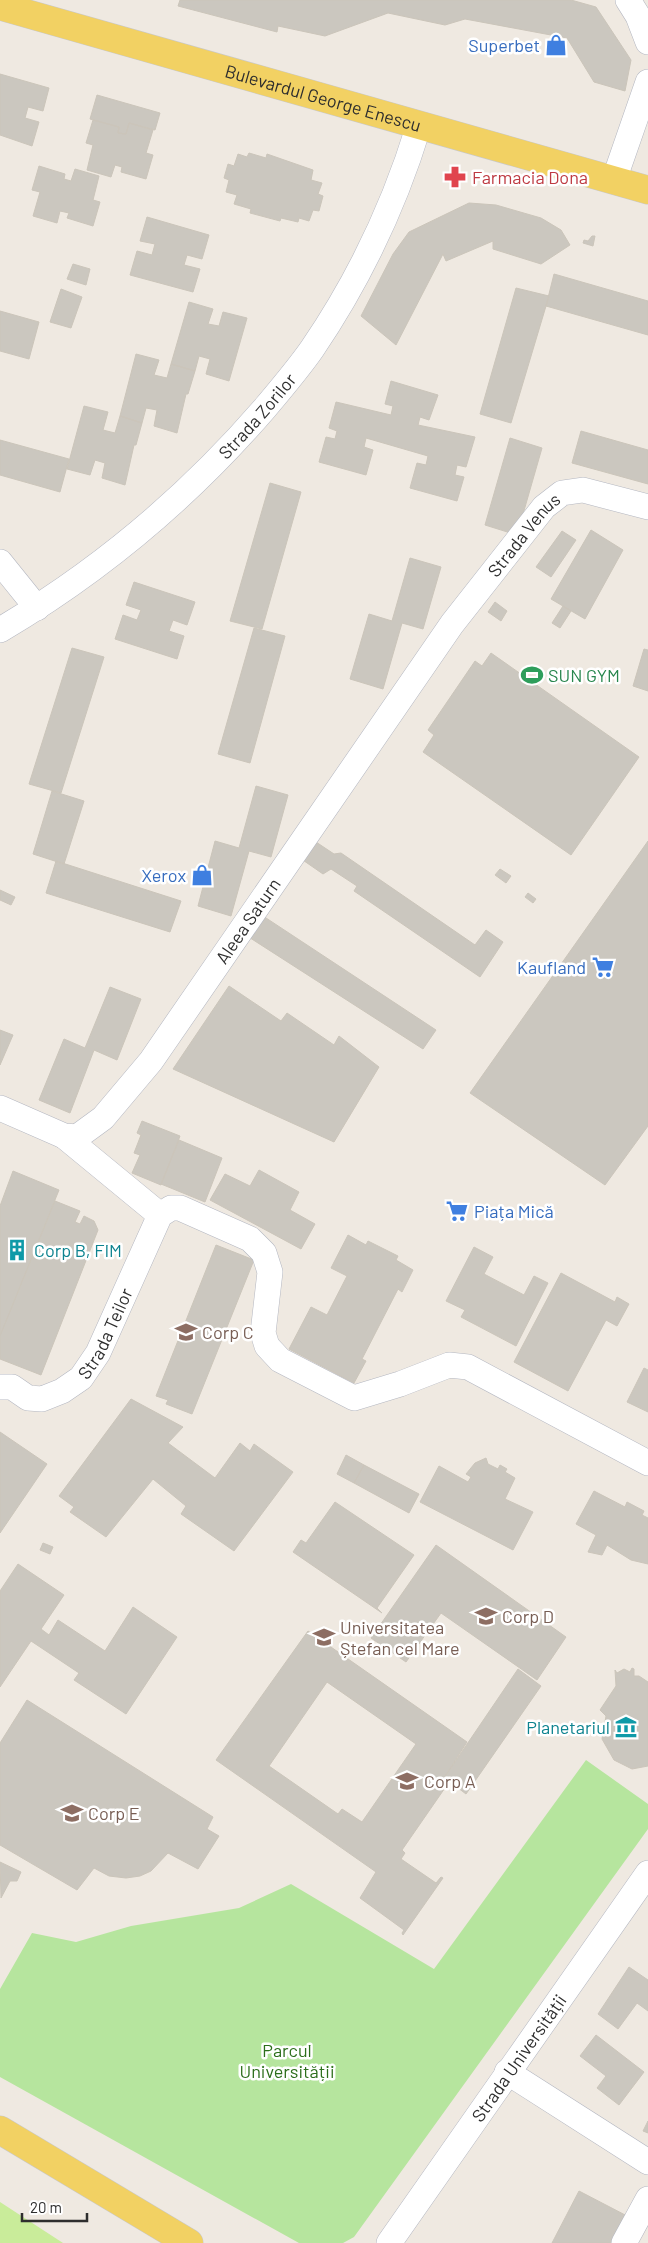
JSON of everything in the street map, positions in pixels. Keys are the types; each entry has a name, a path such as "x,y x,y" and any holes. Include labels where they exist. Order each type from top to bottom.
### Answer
{"main road":[{"name":"Bulevardul George Enescu","path":"0,6 648,190"},
{"path":"0,2130 189,2243"}],"street":[{"path":"628,0 638,16 648,42"},
{"path":"614,180 648,82"},
{"name":"Strada Zorilor","path":"0,630 37,608 120,547 206,474 253,422 311,350 350,288 406,169 419,125"},
{"name":"Strada Venus","path":"452,624 544,507 562,493 584,490 648,507"},
{"path":"0,562 37,608"},
{"name":"Aleea Saturn","path":"64,1136 77,1137 91,1129 103,1118 151,1061 452,624"},
{"path":"0,1108 64,1136 166,1212 180,1208 250,1239 264,1253 270,1272 263,1333 267,1346 280,1360 354,1398 400,1384 449,1365 468,1367 648,1463"},
{"name":"Strada Teilor","path":"0,1387 12,1387 28,1398 42,1399 62,1391 81,1378 98,1353 166,1212"},
{"name":"Strada Universității","path":"389,2243 648,1873"},
{"path":"507,2072 648,2162"},
{"path":"624,2243 648,2199"}],"green space":[{"name":"Parcul Universității","path":"586,1760 648,1804 648,1829 354,2237 343,2243 299,2243 0,2077 0,1989 32,1933 76,1942 131,1926 239,1908 291,1884 434,1969"},
{"path":"0,2202 63,2243 0,2243"}],"building":[{"path":"180,0 571,0 596,7 631,60 625,91 594,82 567,38 465,19 445,25 388,13 325,36 278,26 277,32 178,6"},
{"path":"0,74 49,88 43,111 28,107 25,118 39,122 32,146 0,135"},
{"path":"97,95 160,113 155,130 129,123 126,134 118,133 119,127 90,119"},
{"path":"93,120 119,127 118,133 126,134 129,123 153,130 146,153 153,155 146,179 121,172 122,167 115,165 111,177 87,170 93,145 86,143"},
{"path":"249,153 266,158 267,154 313,170 311,180 322,183 318,194 323,196 319,211 313,210 309,221 299,218 298,222 281,218 280,221 250,213 251,209 234,204 237,195 226,192 229,180 224,178 228,164 234,166 238,154 247,157"},
{"path":"39,166 65,174 64,179 71,181 75,169 99,176 93,200 100,202 93,226 67,218 69,213 60,211 57,223 33,216 40,192 32,190"},
{"path":"469,203 496,205 541,218 561,230 570,245 541,264 493,249 493,241 446,261 443,254 396,345 361,316 393,254 409,232"},
{"path":"147,217 209,235 202,259 187,255 184,265 200,269 193,292 130,275 137,251 152,255 155,244 140,241"},
{"path":"592,236 595,236 593,246 583,243 584,240 588,241"},
{"path":"73,264 90,269 86,285 67,279"},
{"path":"554,274 648,301 648,335 546,306"},
{"path":"516,288 549,296 511,423 480,414"},
{"path":"61,289 82,297 71,328 50,322"},
{"path":"189,302 213,309 208,324 219,326 223,312 247,318 229,381 206,374 210,359 199,356 195,371 171,364"},
{"path":"0,311 39,322 29,359 0,351"},
{"path":"136,354 159,360 154,375 167,378 171,364 195,371 188,394 186,394 177,433 154,426 157,410 146,408 142,423 120,416"},
{"path":"391,381 438,395 429,420 420,417 418,425 475,437 466,467 457,465 455,475 464,477 457,501 410,488 417,463 426,465 428,456 366,438 364,447 373,450 366,475 319,462 326,437 335,439 337,431 329,428 336,402 391,415 393,406 385,404"},
{"path":"84,406 108,412 103,430 115,433 120,416 142,423 136,445 134,445 125,485 102,478 105,463 95,460 90,475 67,469"},
{"path":"581,431 648,450 648,484 572,463"},
{"path":"510,438 542,448 517,535 485,525"},
{"path":"0,440 69,459 60,492 0,475"},
{"path":"270,483 301,492 262,629 230,621"},
{"path":"591,530 623,550 585,619 551,599"},
{"path":"562,531 576,540 551,577 536,567"},
{"path":"410,558 441,567 423,629 402,623 383,689 350,679 369,614 392,621"},
{"path":"134,582 195,602 187,625 173,620 169,631 184,636 177,659 115,639 123,615 137,620 141,610 126,605"},
{"path":"495,602 507,611 501,621 488,612"},
{"path":"563,606 571,611 560,628 552,623"},
{"path":"254,628 285,636 250,763 218,754"},
{"path":"72,648 104,657 61,793 29,784"},
{"path":"644,649 648,650 648,691 633,686"},
{"path":"491,653 639,757 571,855 423,752 434,735 428,730 475,661 482,666"},
{"path":"256,786 288,795 271,857 249,851 231,916 198,906 215,841 239,848"},
{"path":"52,791 84,801 64,864 33,854"},
{"path":"310,838 334,854 341,853 475,945 486,930 503,942 480,977 354,891 357,886 331,869 323,874 297,856"},
{"name":"Kaufland","path":"648,841 648,1126 605,1185 470,1093"},
{"path":"56,861 181,901 170,932 46,893"},
{"path":"500,869 511,876 506,883 495,875"},
{"path":"0,890 15,897 11,905 0,900"},
{"path":"528,893 536,899 533,903 525,897"},
{"path":"260,914 436,1030 423,1049 244,934"},
{"path":"229,986 281,1021 287,1013 334,1045 339,1036 379,1067 334,1142 173,1069"},
{"path":"110,987 141,999 117,1060 94,1050 70,1113 39,1100 64,1039 85,1048"},
{"path":"0,1030 13,1035 0,1065"},
{"path":"142,1121 180,1136 161,1185 132,1173 140,1155 134,1153 141,1135 137,1133"},
{"path":"179,1140 222,1158 205,1202 161,1184"},
{"path":"259,1170 299,1192 290,1210 315,1224 301,1249 210,1200 225,1174 250,1186"},
{"name":"Corp B, FIM","path":"13,1171 59,1190 0,1336 0,1206"},
{"path":"55,1201 80,1211 75,1222 80,1224 84,1216 94,1221 98,1230 41,1375 0,1359 0,1336"},
{"path":"348,1235 366,1245 368,1241 398,1256 396,1260 413,1270 402,1292 398,1289 362,1359 366,1361 354,1383 289,1349 311,1307 327,1315 347,1276 331,1268"},
{"path":"216,1245 254,1260 192,1414 166,1404 168,1400 156,1396"},
{"path":"474,1247 493,1257 484,1274 524,1295 534,1276 548,1283 516,1346 461,1317 465,1310 446,1301"},
{"path":"561,1273 615,1302 617,1297 629,1304 617,1326 606,1320 568,1391 514,1362"},
{"path":"644,1368 648,1370 648,1412 627,1402"},
{"path":"131,1399 183,1427 168,1443 215,1478 240,1443 250,1451 254,1444 293,1472 234,1551 181,1514 186,1506 153,1479 106,1537 70,1512 74,1507 59,1496"},
{"path":"0,1432 47,1464 0,1533"},
{"path":"346,1455 364,1465 354,1483 337,1474"},
{"path":"486,1458 488,1464 498,1469 500,1465 507,1469 505,1472 515,1478 505,1499 533,1512 513,1550 420,1502 439,1466 468,1482 471,1477 466,1474 475,1463"},
{"path":"364,1465 419,1494 409,1513 354,1483"},
{"path":"594,1491 625,1507 627,1502 644,1511 642,1515 648,1518 648,1564 631,1560 607,1545 602,1555 588,1552 596,1535 576,1524"},
{"path":"335,1502 414,1555 377,1608 382,1613 293,1552 301,1540 306,1543"},
{"path":"43,1543 53,1547 50,1554 40,1550"},
{"path":"436,1545 566,1637 537,1680 441,1613 406,1662 371,1638"},
{"path":"18,1564 64,1595 41,1629 49,1635 58,1620 105,1651 133,1607 177,1637 126,1714 74,1680 79,1673 31,1641 0,1687 0,1591"},
{"path":"308,1631 467,1742 442,1781 447,1785 402,1850 405,1853 401,1859 436,1883 441,1877 443,1878 403,1935 404,1930 360,1898 376,1872 216,1760","holes":["327,1682 416,1744 362,1822 342,1809 338,1814 269,1766"]},
{"name":"Planetariul","path":"632,1668 634,1669 634,1676 639,1676 648,1682 648,1766 632,1769 614,1760 602,1739 606,1716 600,1710 616,1686 615,1670 617,1673 624,1669 630,1672"},
{"path":"518,1669 541,1686 466,1794 449,1781 447,1785 442,1781"},
{"path":"27,1700 213,1817 207,1829 219,1836 198,1869 168,1853 151,1871 140,1876 126,1878 109,1876 94,1868 77,1890 0,1845 0,1743"},
{"path":"0,1862 21,1872 17,1881 10,1881 1,1898"},
{"path":"629,1967 648,1980 648,2011 637,2003 618,2029 598,2014"},
{"path":"596,2035 644,2072 619,2105 597,2088 606,2076 580,2056"},
{"path":"648,2121 648,2133 643,2131"},
{"path":"579,2191 629,2217 615,2243 552,2243"}],"place":[{"name":"Superbet","path":"556,45"},
{"name":"Farmacia Dona","path":"455,177"},
{"name":"SUN GYM","path":"532,675"},
{"name":"Xerox","path":"202,875"},
{"name":"Kaufland","path":"603,967"},
{"name":"Piața Mică","path":"457,1211"},
{"name":"Corp B, FIM","path":"17,1250"},
{"name":"Corp C","path":"186,1332"},
{"name":"Corp D","path":"486,1616"},
{"name":"Universitatea Ștefan cel Mare","path":"324,1637"},
{"name":"Planetariul","path":"626,1727"},
{"name":"Corp A","path":"407,1781"},
{"name":"Corp E","path":"72,1813"}]}
